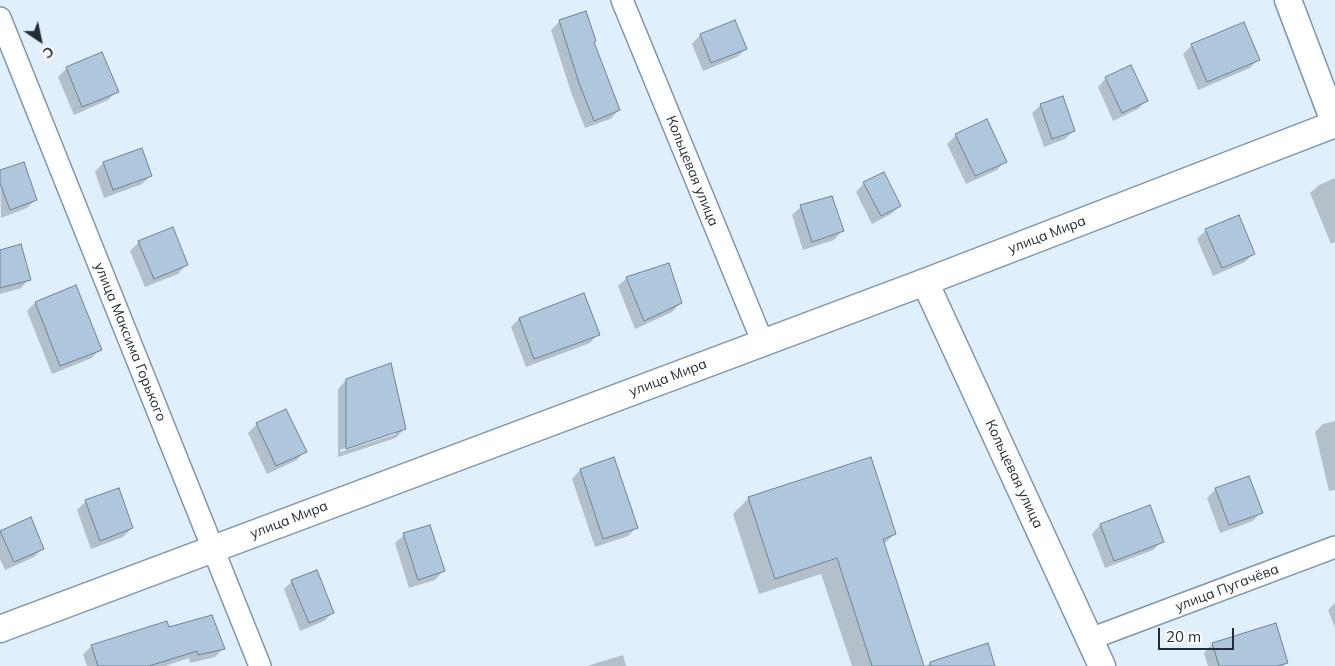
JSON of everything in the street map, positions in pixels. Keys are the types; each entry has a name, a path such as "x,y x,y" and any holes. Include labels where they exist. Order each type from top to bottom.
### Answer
{"street":[{"name":"Кольцевая улица","path":"622,0 763,342"},
{"path":"1288,0 1335,124"},
{"name":"улица Максима Горького","path":"0,18 260,666"},
{"name":"улица Мира","path":"0,629 925,282 1335,124"},
{"name":"Кольцевая улица","path":"925,282 1102,666"},
{"name":"улица Пугачёва","path":"1090,639 1335,547"}],"building":[{"path":"586,11 596,41 594,42 620,110 594,121 579,83 559,20"},
{"path":"735,20 747,49 711,63 700,34"},
{"path":"1244,22 1260,60 1207,82 1191,44"},
{"path":"102,52 119,92 82,107 66,67"},
{"path":"1131,65 1148,101 1122,113 1105,77"},
{"path":"1063,96 1075,131 1052,139 1040,104"},
{"path":"987,119 1007,162 975,176 955,134"},
{"path":"142,148 152,176 113,190 103,162"},
{"path":"24,162 37,200 10,210 0,183 0,170"},
{"path":"884,172 901,206 881,216 863,182"},
{"path":"832,196 844,231 812,242 800,205"},
{"path":"1239,215 1255,254 1222,268 1205,229"},
{"path":"173,227 188,265 154,279 138,241"},
{"path":"21,244 31,280 0,288 0,250"},
{"path":"669,263 682,303 644,321 626,277"},
{"path":"76,285 102,350 60,366 35,302"},
{"path":"584,293 600,335 534,359 519,318"},
{"path":"391,363 406,429 346,449 346,379"},
{"path":"286,409 307,452 276,466 256,423"},
{"path":"614,457 638,528 603,539 580,469"},
{"path":"871,457 896,534 883,539 924,666 872,666 837,558 775,579 748,497"},
{"path":"1249,476 1263,513 1229,525 1215,488"},
{"path":"119,488 133,528 100,541 85,500"},
{"path":"1150,505 1164,542 1114,561 1100,524"},
{"path":"31,517 44,549 14,562 0,531"},
{"path":"430,525 445,571 418,580 403,533"},
{"path":"317,570 334,613 309,623 291,580"},
{"path":"212,615 225,649 198,655 197,651 149,666 98,666 91,645 167,621 169,627"},
{"path":"1276,623 1288,663 1277,666 1219,666 1212,643"},
{"path":"988,643 995,666 930,666 930,662"}]}
